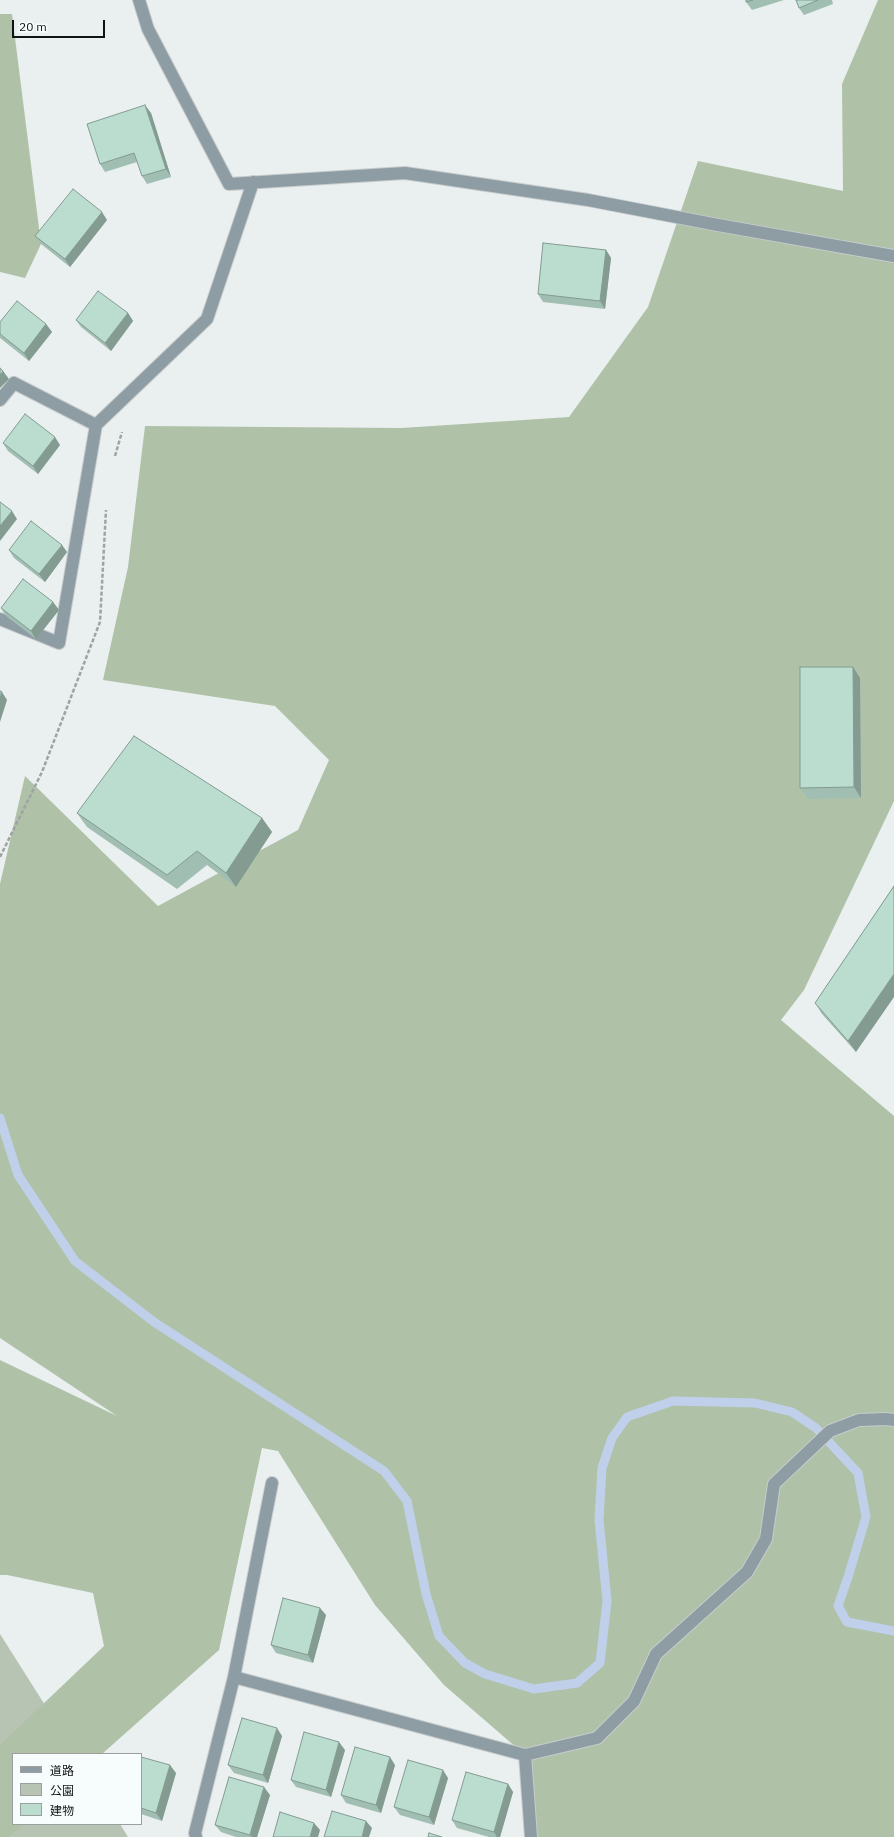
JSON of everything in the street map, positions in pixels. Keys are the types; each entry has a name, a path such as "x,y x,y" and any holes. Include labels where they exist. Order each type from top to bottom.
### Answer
{"street":[{"path":"139,0 148,29 229,184 405,173 588,200 894,256"},
{"path":"0,619 59,643 96,425 207,319 253,182"},
{"path":"0,400 14,383 96,425"},
{"path":"234,1677 525,1755 597,1738 634,1701 656,1654 747,1572 766,1539 774,1484 830,1431 859,1420 894,1420"},
{"path":"196,1837 195,1833 234,1677 272,1483"},
{"path":"525,1755 531,1837"}],"path":[{"path":"115,460 124,425"},
{"path":"0,857 42,772 100,622 106,503"}],"green space":[{"path":"878,0 894,0 894,801 804,990 781,1020 894,1116 894,1837 531,1837 525,1755 444,1685 375,1605 278,1451 262,1448 219,1650 103,1753 12,1753 12,1825 23,1825 9,1837 0,1837 0,1745 104,1646 93,1593 7,1575 0,1575 0,1360 117,1416 0,1338 0,884 25,776 158,906 298,830 329,760 275,706 103,680 128,567 145,426 402,428 569,417 648,307 698,161 843,191 842,84"},
{"path":"0,14 12,14 41,244 25,278 0,272"},
{"path":"0,1634 75,1753 12,1753 12,1825 121,1825 128,1837 0,1837"}],"building":[{"path":"796,0 818,0 799,8"},
{"path":"145,105 166,169 142,176 134,153 100,164 87,124"},
{"path":"73,189 102,212 65,259 35,236"},
{"path":"543,243 606,250 600,301 538,294"},
{"path":"98,291 128,313 105,343 76,320"},
{"path":"17,301 46,324 24,353 0,334 0,322"},
{"path":"0,368 3,371 0,375"},
{"path":"25,414 55,437 33,466 3,443"},
{"path":"0,502 12,511 0,526"},
{"path":"31,521 62,545 39,574 9,550"},
{"path":"23,579 53,602 31,631 1,608"},
{"path":"800,667 853,667 854,787 800,788"},
{"path":"134,736 262,818 226,873 197,851 167,875 77,813"},
{"path":"894,886 894,974 848,1041 815,1003"},
{"path":"283,1598 320,1608 308,1655 271,1645"},
{"path":"242,1718 277,1728 263,1775 228,1765"},
{"path":"304,1732 339,1742 326,1790 291,1780"},
{"path":"355,1747 390,1757 376,1805 341,1795"},
{"path":"142,1757 170,1765 156,1813 142,1808"},
{"path":"408,1760 443,1770 429,1817 394,1807"},
{"path":"466,1772 508,1784 494,1832 452,1820"},
{"path":"229,1777 264,1787 250,1835 215,1825"},
{"path":"332,1811 366,1821 362,1837 324,1837"},
{"path":"280,1812 314,1823 310,1837 273,1837"},
{"path":"429,1833 442,1837 428,1837"}],"waterway":[{"path":"0,1118 18,1175 75,1261 154,1322 384,1471 407,1501 426,1594 439,1636 465,1663 485,1674 534,1689 577,1683 600,1663 607,1601 599,1520 602,1468 612,1438 627,1417 673,1401 755,1403 792,1412 816,1428 858,1473 866,1517 838,1606 847,1622 894,1631"}]}
